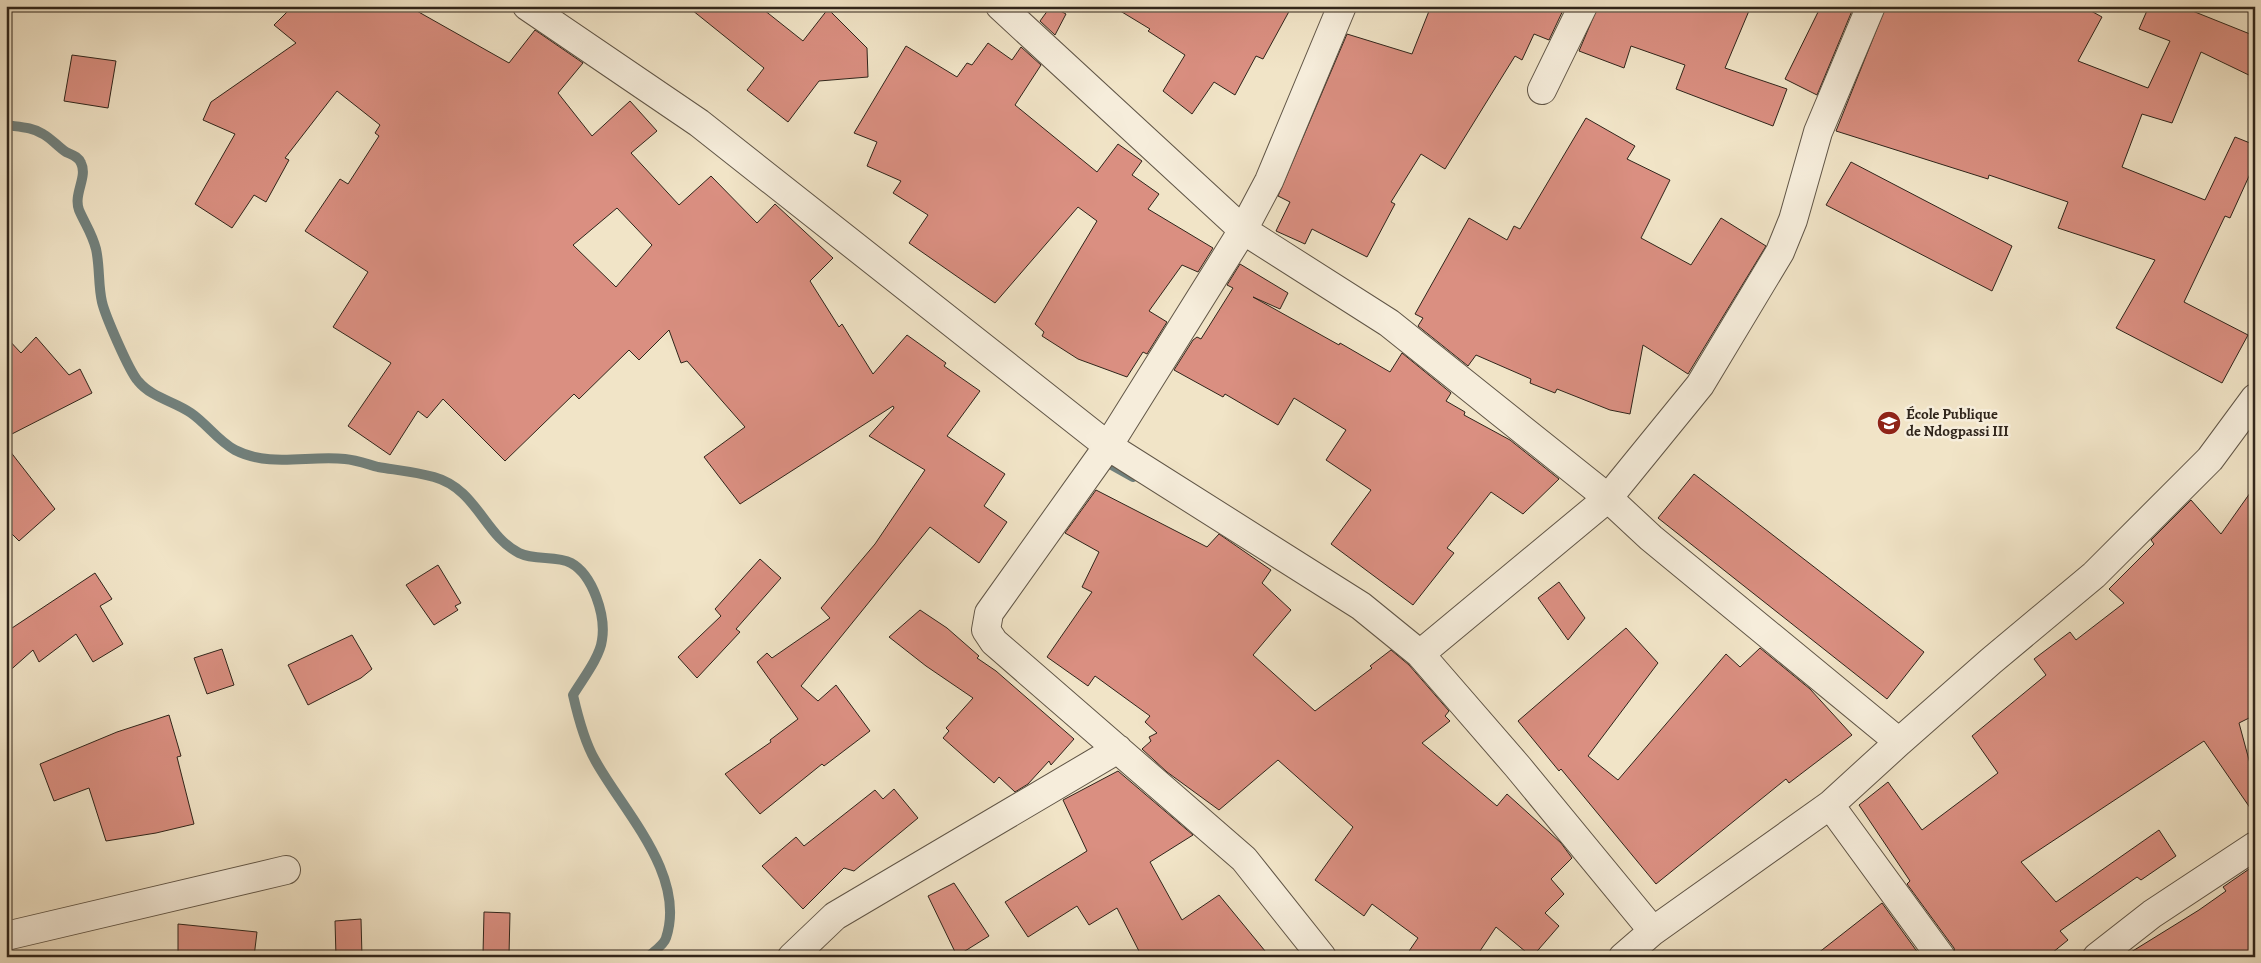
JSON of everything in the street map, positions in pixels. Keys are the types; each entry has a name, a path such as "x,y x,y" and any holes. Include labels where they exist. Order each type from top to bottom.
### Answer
{"street":[{"path":"527,6 699,123 1108,446 1361,606 1420,654 1518,767 1653,931"},
{"path":"1322,957 1244,858 994,642 986,630 989,613 1108,446 1243,230 1269,181 1342,6"},
{"path":"1542,90 1583,6"},
{"path":"1420,654 1608,498 1700,385 1780,252 1793,220 1818,132 1872,6"},
{"path":"1011,11 1243,230 1389,323 1608,498 1652,538 1899,742"},
{"path":"1623,957 1653,931 1830,805 1991,660 2094,575 2210,459 2255,398"},
{"path":"792,957 835,916 1118,749"},
{"path":"1830,805 1941,957"},
{"path":"2097,957 2152,914 2255,846"},
{"path":"6,936 286,870"}],"building":[{"path":"293,6 408,6 509,63 535,30 583,63 558,93 592,136 630,101 657,131 631,153 679,205 711,176 757,223 775,204 833,258 810,281 839,327 842,324 873,374 907,335 946,363 944,366 980,391 947,436 1005,474 984,506 1007,522 979,563 930,527 801,686 818,701 836,685 870,731 824,766 822,764 760,814 725,774 771,742 770,740 798,719 757,662 767,653 772,658 830,618 821,608 875,544 925,470 869,436 894,408 893,406 740,504 704,457 745,427 687,361 681,363 669,330 639,360 629,350 579,399 574,394 505,461 443,399 427,418 418,411 390,455 348,426 391,363 333,327 368,272 305,231 340,179 348,184 379,136 375,133 380,125 337,91 285,158 289,160 266,202 254,195 232,228 195,204 235,134 203,120 211,102 296,43 274,25","holes":["617,208 652,245 616,287 573,245"]},
{"path":"687,6 759,6 803,41 828,9 867,48 868,77 819,81 788,122 747,90 764,68"},
{"path":"1051,6 1066,14 1055,35 1040,21"},
{"path":"1112,6 1292,6 1263,59 1256,56 1235,95 1214,82 1192,114 1163,91 1185,55 1148,31 1150,29"},
{"path":"1431,6 1565,6 1549,40 1534,34 1522,60 1515,56 1445,169 1421,154 1391,202 1395,204 1367,257 1312,229 1305,244 1276,231 1290,202 1278,196 1347,34 1412,54"},
{"path":"1598,6 1751,6 1725,68 1787,89 1773,126 1676,89 1685,65 1631,46 1624,68 1579,51"},
{"path":"1821,6 1854,6 1817,95 1785,79"},
{"path":"1886,6 2082,6 2102,17 2078,61 2148,88 2170,41 2139,29 2149,6 2180,6 2255,36 2255,78 2201,52 2172,123 2142,114 2122,167 2205,200 2235,137 2255,145 2255,163 2230,218 2225,216 2184,302 2248,335 2222,383 2116,328 2155,260 2058,228 2068,202 1989,175 1988,179 1836,131"},
{"path":"988,43 1012,60 1021,47 1041,65 1015,105 1097,172 1118,144 1142,161 1132,175 1159,194 1148,209 1213,248 1198,272 1182,265 1149,311 1167,322 1147,354 1143,352 1127,377 1078,359 1042,336 1044,332 1035,324 1097,221 1078,207 995,303 909,243 928,215 893,193 901,181 867,166 877,142 854,133 906,46 957,77 967,63 972,65"},
{"path":"72,55 116,61 108,108 64,101"},
{"path":"1586,118 1635,146 1627,159 1670,180 1641,238 1691,265 1721,218 1766,246 1688,374 1643,345 1630,414 1610,410 1557,389 1555,393 1530,383 1531,379 1476,355 1468,366 1418,326 1423,318 1415,314 1469,218 1507,240 1514,226 1520,229"},
{"path":"1851,162 2012,246 1992,291 1826,205"},
{"path":"1240,264 1288,293 1280,309 1253,297 1390,372 1402,353 1451,393 1446,401 1465,412 1464,415 1510,440 1559,479 1523,514 1491,492 1447,548 1454,553 1413,605 1331,544 1371,490 1326,460 1346,430 1294,398 1278,425 1225,394 1223,397 1174,370 1193,340 1197,337 1201,339 1233,288 1227,285"},
{"path":"6,337 21,353 36,337 69,375 80,369 92,393 6,437"},
{"path":"6,446 55,509 19,541 6,528"},
{"path":"1694,474 1924,652 1887,699 1658,518"},
{"path":"2255,486 2255,715 2239,723 2255,782 2255,815 2204,741 2021,862 2056,902 2159,830 2176,856 2141,880 2137,877 2060,931 2068,940 2047,957 1956,957 1954,948 1907,884 1910,881 1859,805 1888,782 1922,830 1998,773 1972,736 2046,675 2034,659 2070,632 2076,640 2124,603 2109,589 2154,544 2151,540 2191,500 2221,534"},
{"path":"1096,490 1207,547 1219,534 1271,570 1262,583 1291,610 1253,655 1315,711 1372,668 1370,666 1391,650 1409,665 1449,711 1445,716 1450,721 1422,743 1497,806 1507,794 1561,843 1572,858 1551,879 1564,894 1545,913 1559,926 1532,957 1496,927 1476,957 1405,957 1418,938 1372,904 1364,916 1315,880 1353,827 1278,760 1219,810 1167,772 1142,749 1151,741 1149,737 1157,733 1145,722 1150,716 1095,676 1088,686 1047,657 1092,592 1082,587 1099,552 1065,533"},
{"path":"760,559 781,578 736,629 740,632 697,678 678,657 721,616 715,609"},
{"path":"438,565 461,603 455,606 458,610 434,625 406,585"},
{"path":"95,573 112,599 100,606 123,644 93,662 76,634 39,662 33,650 6,674 6,632"},
{"path":"1559,582 1585,618 1568,640 1538,598"},
{"path":"920,610 947,628 979,656 977,658 996,671 1074,739 1051,765 1049,761 1028,784 1015,792 999,777 994,783 943,738 949,731 946,728 973,698 926,666 889,637"},
{"path":"1626,628 1658,663 1588,756 1618,780 1726,654 1740,667 1760,648 1810,689 1852,735 1789,783 1786,779 1656,884 1561,769 1559,771 1518,721"},
{"path":"352,635 372,669 361,678 308,705 288,665"},
{"path":"222,649 234,685 207,694 194,658"},
{"path":"169,715 181,756 177,757 194,824 156,833 106,841 89,788 54,801 40,764 117,732"},
{"path":"1118,771 1193,835 1150,862 1182,920 1219,895 1270,957 1142,957 1117,908 1089,925 1077,906 1028,937 1005,902 1087,851 1063,800"},
{"path":"894,789 918,818 854,871 844,868 803,909 762,866 796,837 804,846 875,790 883,799"},
{"path":"2255,865 2255,957 2123,957 2199,910 2226,891 2223,887"},
{"path":"954,883 989,936 957,956 928,896"},
{"path":"1882,903 1921,957 1813,957"},
{"path":"484,912 510,913 509,955 483,954"},
{"path":"361,919 362,957 336,957 335,921"},
{"path":"178,924 257,932 254,957 178,957"}],"waterway":[{"path":"6,125 39,132 66,152 77,157 80,161 83,174 78,204 96,249 102,302 123,355 134,375 144,387 191,413 229,446 248,455 275,460 331,458 349,460 427,475 449,483 471,502 507,545 519,553 532,557 559,559 571,563 586,577 592,586 600,608 603,630 602,640 601,647 594,661 573,695 591,753 649,844 660,867 668,891 670,914 666,938 661,946 648,957"},
{"path":"1108,463 1133,477"}],"place":[{"name":"École Publique de Ndogpassi III","path":"1889,423"}]}
